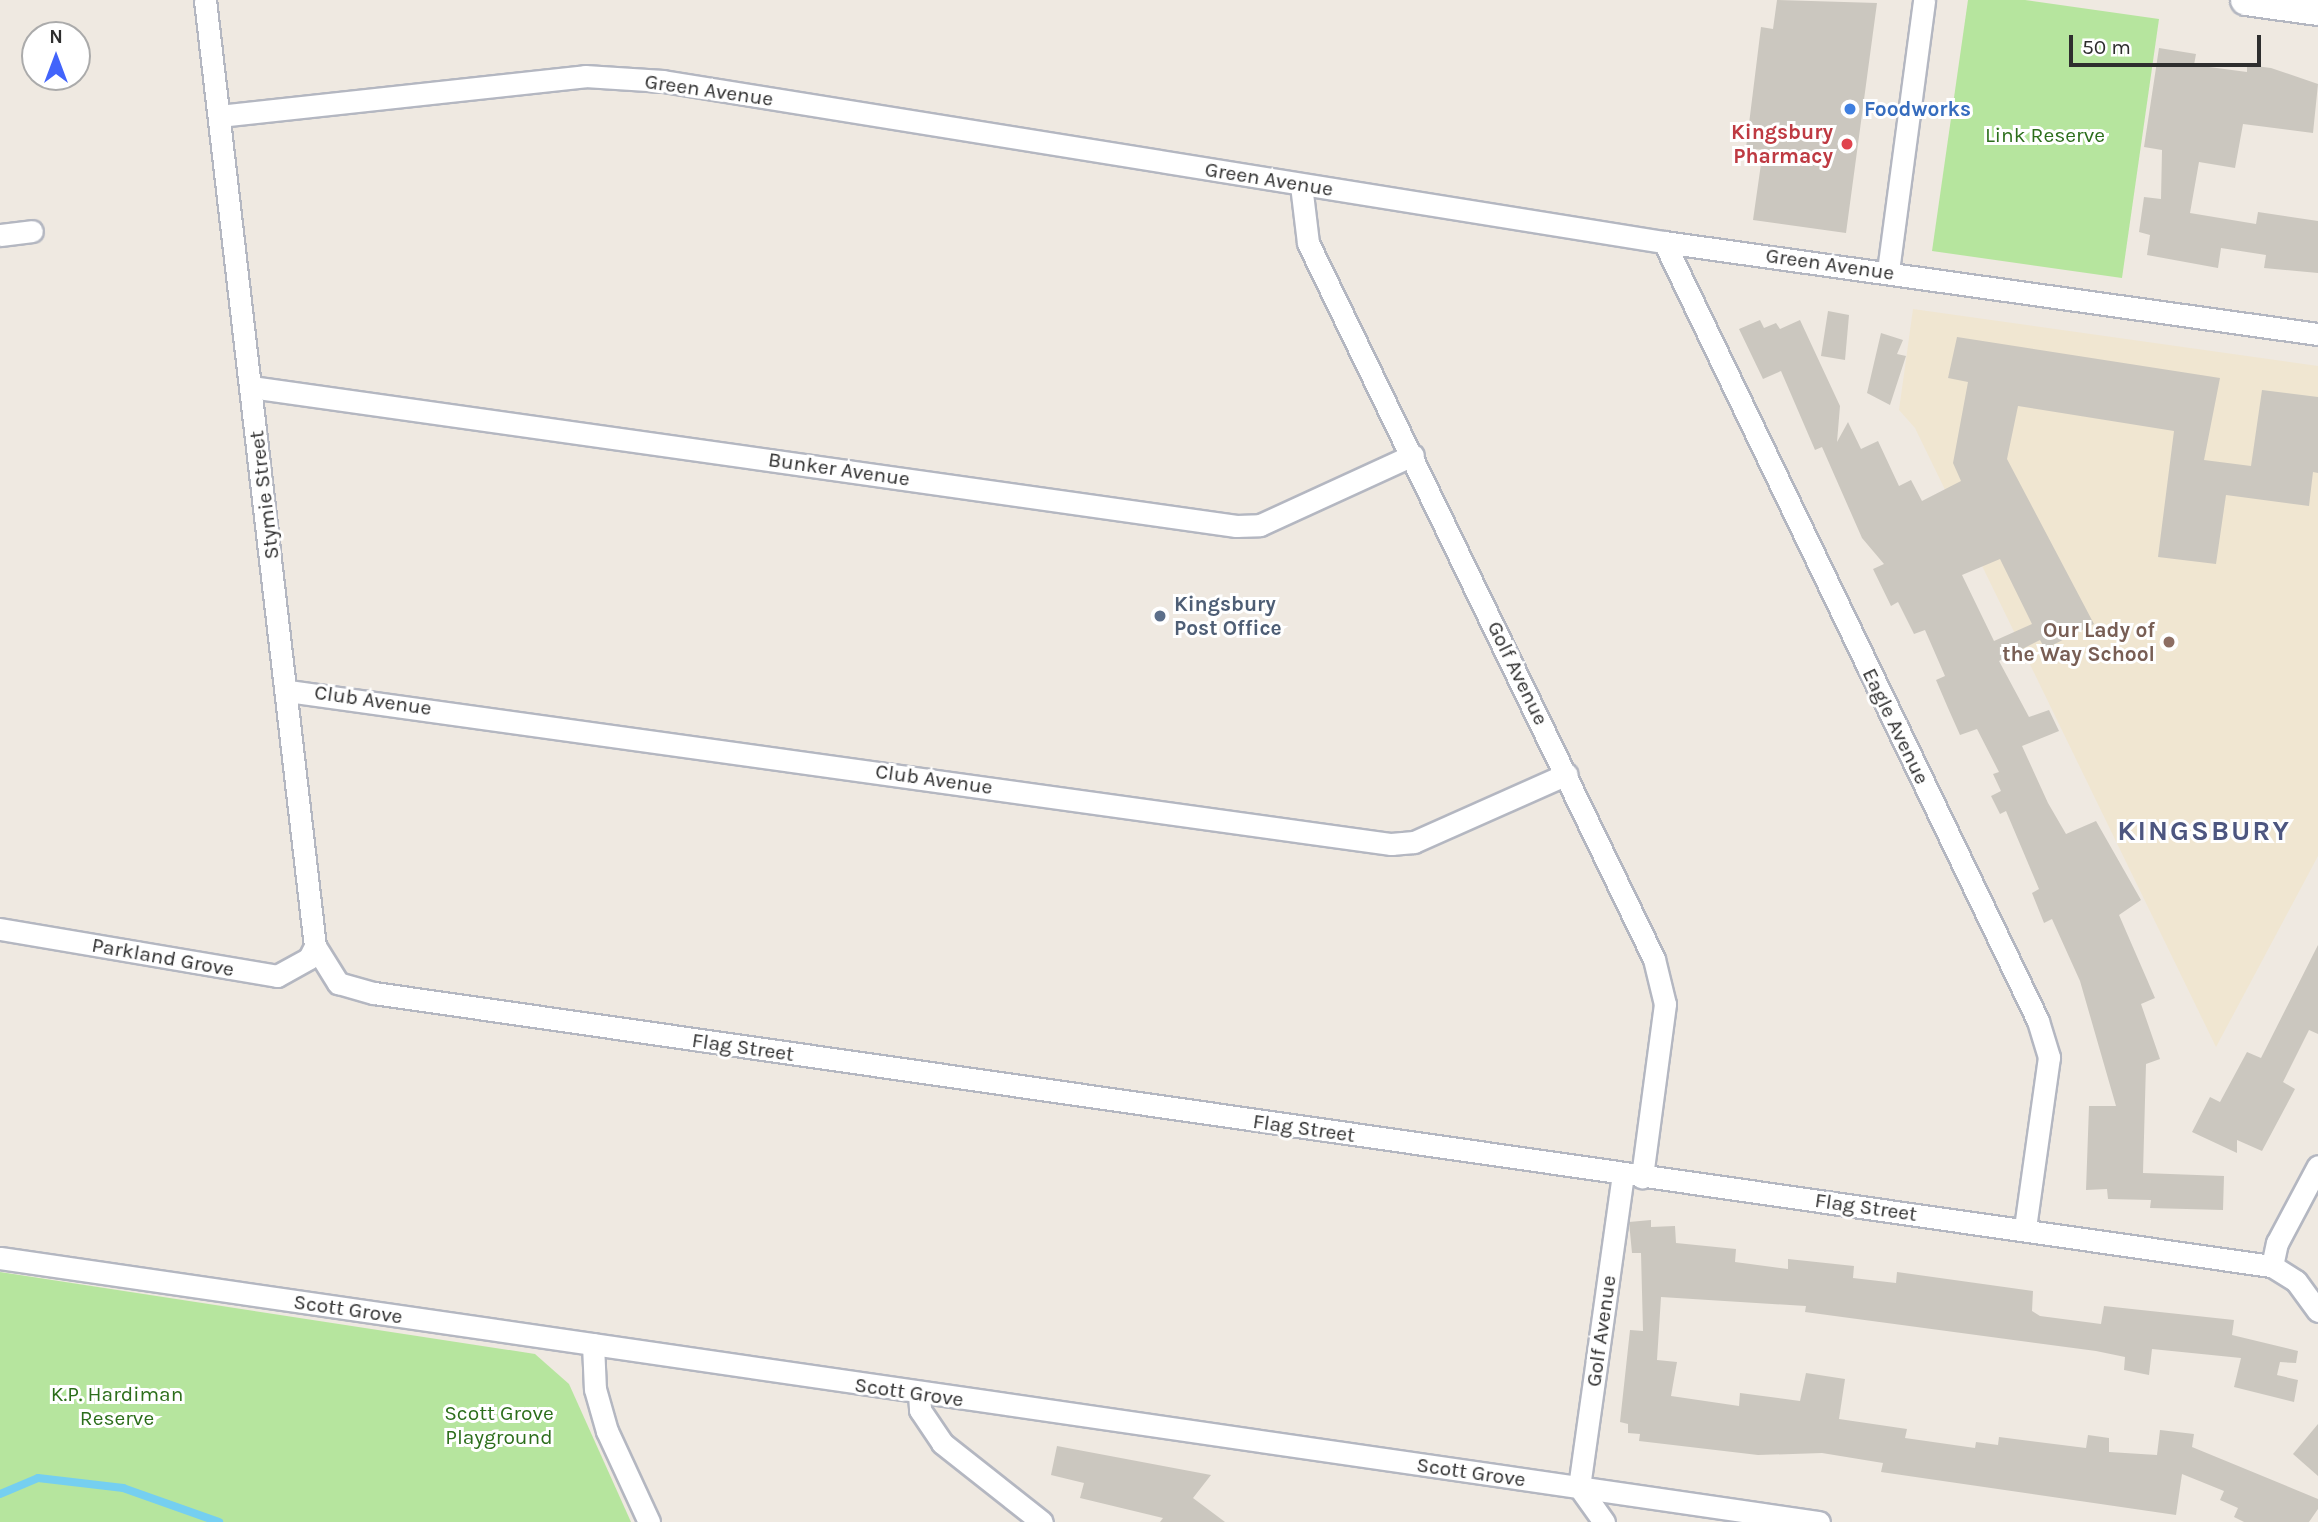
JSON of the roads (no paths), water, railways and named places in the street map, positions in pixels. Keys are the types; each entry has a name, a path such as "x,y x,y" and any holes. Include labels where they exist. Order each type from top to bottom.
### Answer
{"main road":[{"path":"2246,0 2318,10"}],"street":[{"name":"Stymie Street","path":"205,0 288,691 315,946 338,983"},
{"path":"1888,271 1924,0"},
{"name":"Green Avenue","path":"219,116 585,76 663,82 1664,242 1888,271 2318,334"},
{"name":"Golf Avenue","path":"1301,185 1308,243 1413,455 1654,959 1665,1004 1632,1175 1579,1487"},
{"path":"0,235 32,231"},
{"name":"Eagle Avenue","path":"1664,242 2038,1021 2049,1057 2025,1228"},
{"name":"Bunker Avenue","path":"251,387 1236,526 1260,526 1413,455"},
{"name":"Club Avenue","path":"288,691 1391,844 1414,842 1567,774"},
{"name":"Parkland Grove","path":"0,929 277,976 309,958 315,946"},
{"name":"Flag Street","path":"338,983 388,995 1632,1175 2025,1228 2272,1266"},
{"path":"2318,1167 2277,1243 2272,1266 2295,1281 2318,1311"},
{"name":"Scott Grove","path":"0,1258 919,1394 1819,1522"},
{"path":"593,1344 595,1389 607,1431 649,1522"},
{"path":"919,1394 920,1410 942,1443 1042,1522"},
{"path":"1579,1487 1604,1522"}],"waterway":[{"path":"0,1494 38,1478 123,1488 219,1522"}],"place":[{"name":"Foodworks","path":"1850,109"},
{"name":"Kingsbury Pharmacy","path":"1847,144"},
{"name":"Kingsbury Post Office","path":"1160,616"},
{"name":"Our Lady of the Way School","path":"2169,642"}],"district":[{"name":"KINGSBURY","path":"2204,831"}],"park label":[{"name":"Link Reserve","path":"2045,135"},
{"name":"K.P. Hardiman Reserve","path":"117,1406"},
{"name":"Scott Grove Playground","path":"499,1425"}]}
